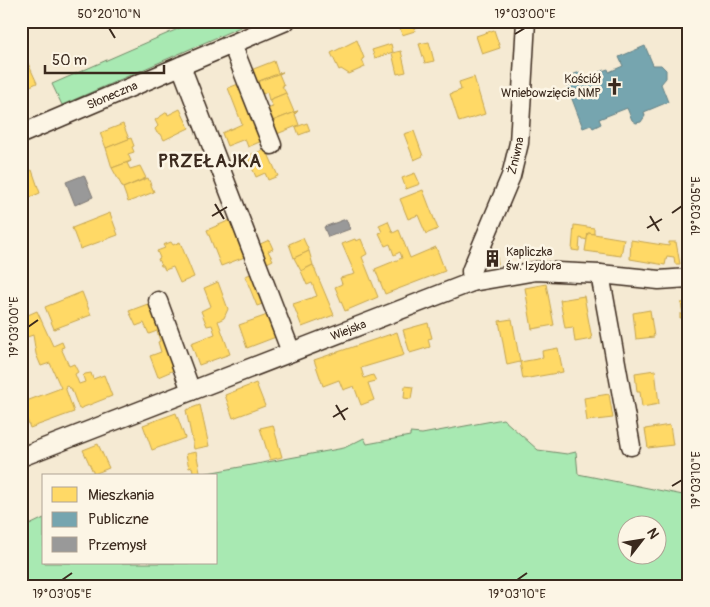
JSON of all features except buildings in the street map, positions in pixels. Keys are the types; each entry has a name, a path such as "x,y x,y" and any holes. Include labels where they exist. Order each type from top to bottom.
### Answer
{"street":[{"name":"Słoneczna","path":"21,134 286,21"},
{"name":"Żniwna","path":"472,282 471,271 511,176 519,143 526,21"},
{"path":"232,44 272,145"},
{"path":"182,66 291,352"},
{"name":"Wiejska","path":"21,457 472,282 536,271 600,274 659,280 689,278"},
{"path":"600,274 631,446"},
{"path":"158,301 191,391"}],"green space":[{"path":"196,21 254,21 62,105 52,84"},
{"path":"503,419 538,450 567,454 576,452 578,474 683,495 689,494 689,586 21,586 21,529 42,519 42,564 218,564 218,474 202,474 344,448 364,438 367,444 410,436 410,433 422,434"}],"place":[{"name":"Kościół Wniebowzięcia NMP","path":"615,86"},
{"name":"Kapliczka św. Izydora","path":"492,259"}],"district":[{"name":"PRZEŁAJKA","path":"210,161"}]}
